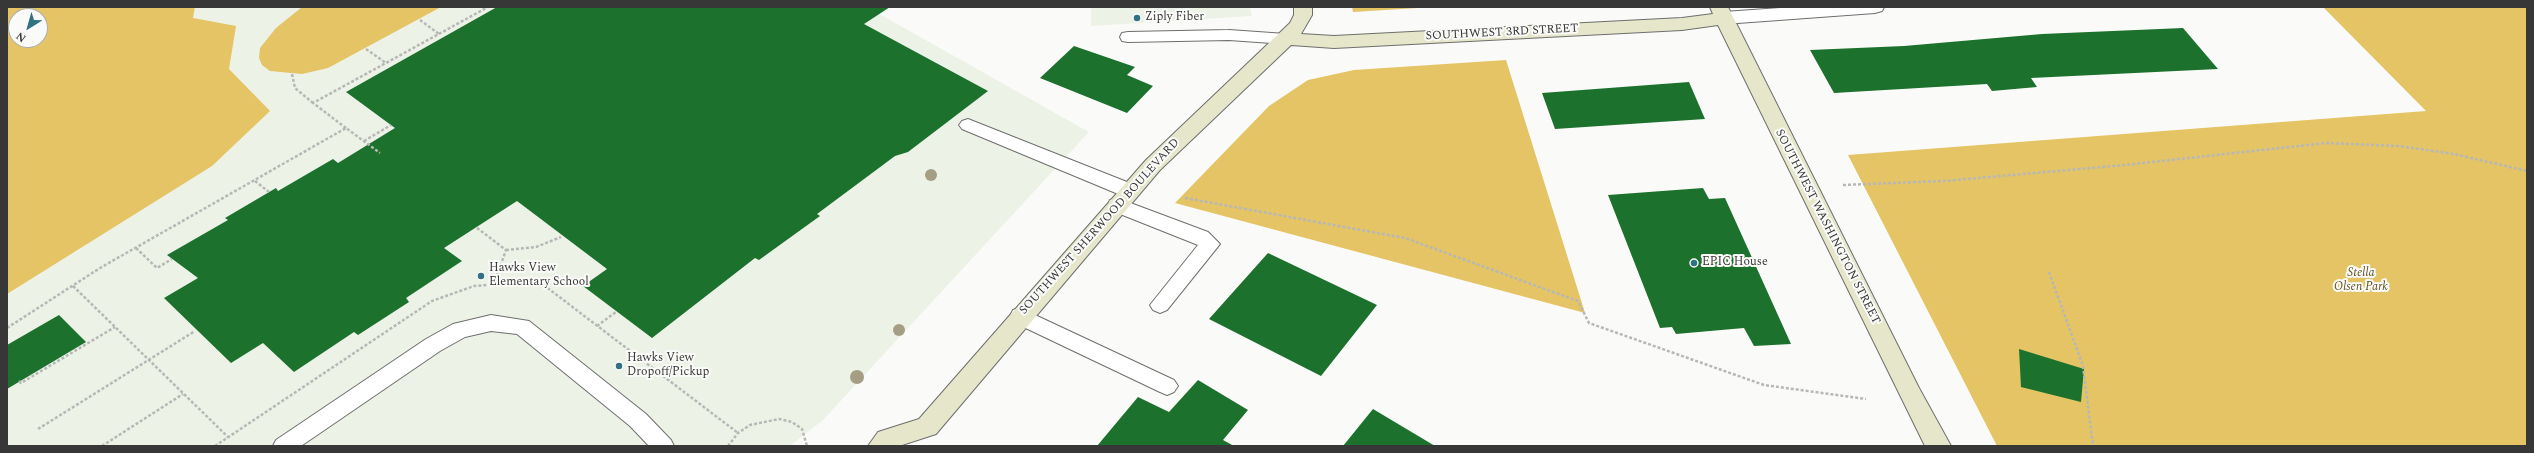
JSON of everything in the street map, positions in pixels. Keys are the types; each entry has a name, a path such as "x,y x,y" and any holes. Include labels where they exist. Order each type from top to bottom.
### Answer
{"main road":[{"name":"SOUTHWEST SHERWOOD BOULEVARD","path":"881,446 887,440 926,436 1020,316 1124,198 1175,142 1286,39 1298,26 1303,15 1303,7"},
{"name":"SOUTHWEST 3RD STREET","path":"1286,39 1334,42 1682,24 1721,13"},
{"name":"SOUTHWEST WASHINGTON STREET","path":"1721,13 1938,446"}],"street":[{"name":"SOUTHWEST 3RD STREET","path":"1721,13 1875,7"}],"lane":[{"name":"SOUTHWEST 3RD STREET","path":"1128,37 1229,35 1286,39"},
{"path":"968,125 1124,198 1201,237 1210,244 1160,305"},
{"path":"1020,316 1167,386"},
{"path":"284,446 433,345 460,330 491,323 522,327 638,420 663,446"}],"path":[{"path":"313,103 488,7"},
{"path":"420,20 438,34"},
{"path":"366,49 386,63"},
{"path":"292,74 295,88 380,153"},
{"path":"364,141 391,125"},
{"path":"7,328 136,248 346,128"},
{"path":"1807,187 1944,181 2125,165 2326,144 2399,146 2454,154 2527,171"},
{"path":"255,180 269,192"},
{"path":"1181,197 1405,238 1578,301 1589,323 1757,382 1866,399"},
{"path":"477,228 506,250 536,246 561,237"},
{"path":"136,248 157,268 172,259"},
{"path":"494,284 506,250"},
{"path":"2049,272 2083,366 2093,446"},
{"path":"73,286 228,437"},
{"path":"597,326 616,312"},
{"path":"19,381 21,383 115,327"},
{"path":"38,429 195,331"},
{"path":"102,446 183,394"},
{"path":"728,446 738,433 750,425 779,419 792,422 802,429 807,446"}],"shaded area":[{"name":"Hawks View Elementary School","path":"7,7 867,7 1089,132 823,420 790,446 7,446"},
{"name":"Ziply Fiber","path":"1091,7 1250,7 1252,16 1091,26"}],"green space":[{"path":"7,7 195,7 193,18 236,26 229,69 270,111 212,166 7,294"},
{"path":"302,7 441,7 328,68 302,74 270,71 262,65 259,58 260,48 276,28"},
{"path":"1352,7 1434,7 1353,12"},
{"name":"Stella Olsen Park","path":"2323,7 2527,7 2527,446 1997,446 1848,155 2426,111"},
{"path":"1506,60 1585,313 1175,203 1269,106 1308,80 1354,70"}],"building":[{"name":"Hawks View Elementary School","path":"497,7 890,7 864,24 988,91 908,152 895,156 817,214 820,216 759,260 755,258 652,338 583,286 607,269 517,201 444,248 462,261 406,298 409,302 358,335 354,332 294,372 263,343 231,363 164,298 198,278 167,255 228,220 225,218 276,188 278,191 333,159 338,163 395,128 346,92"},
{"path":"2183,28 2218,69 2031,78 2037,87 1992,91 1987,84 1834,93 1810,50 1904,46 2042,34"},
{"path":"1074,46 1135,67 1127,75 1153,86 1127,113 1040,78"},
{"path":"1689,82 1705,119 1555,129 1542,93"},
{"name":"EPIC House","path":"1703,188 1709,199 1725,198 1791,344 1754,346 1744,328 1676,334 1672,327 1660,328 1608,195"},
{"path":"1268,253 1377,305 1321,376 1209,319"},
{"path":"59,315 86,342 7,389 7,345"},
{"path":"2019,349 2084,369 2081,402 2021,387"},
{"path":"1198,380 1248,410 1223,440 1234,446 1097,446 1138,397 1169,412"},
{"path":"1373,409 1435,446 1343,446"}],"place":[{"name":"Ziply Fiber","path":"1137,18"},
{"name":"EPIC House","path":"1694,263"},
{"name":"Hawks View Elementary School","path":"481,276"},
{"name":"Hawks View Dropoff/Pickup","path":"619,366"}]}
